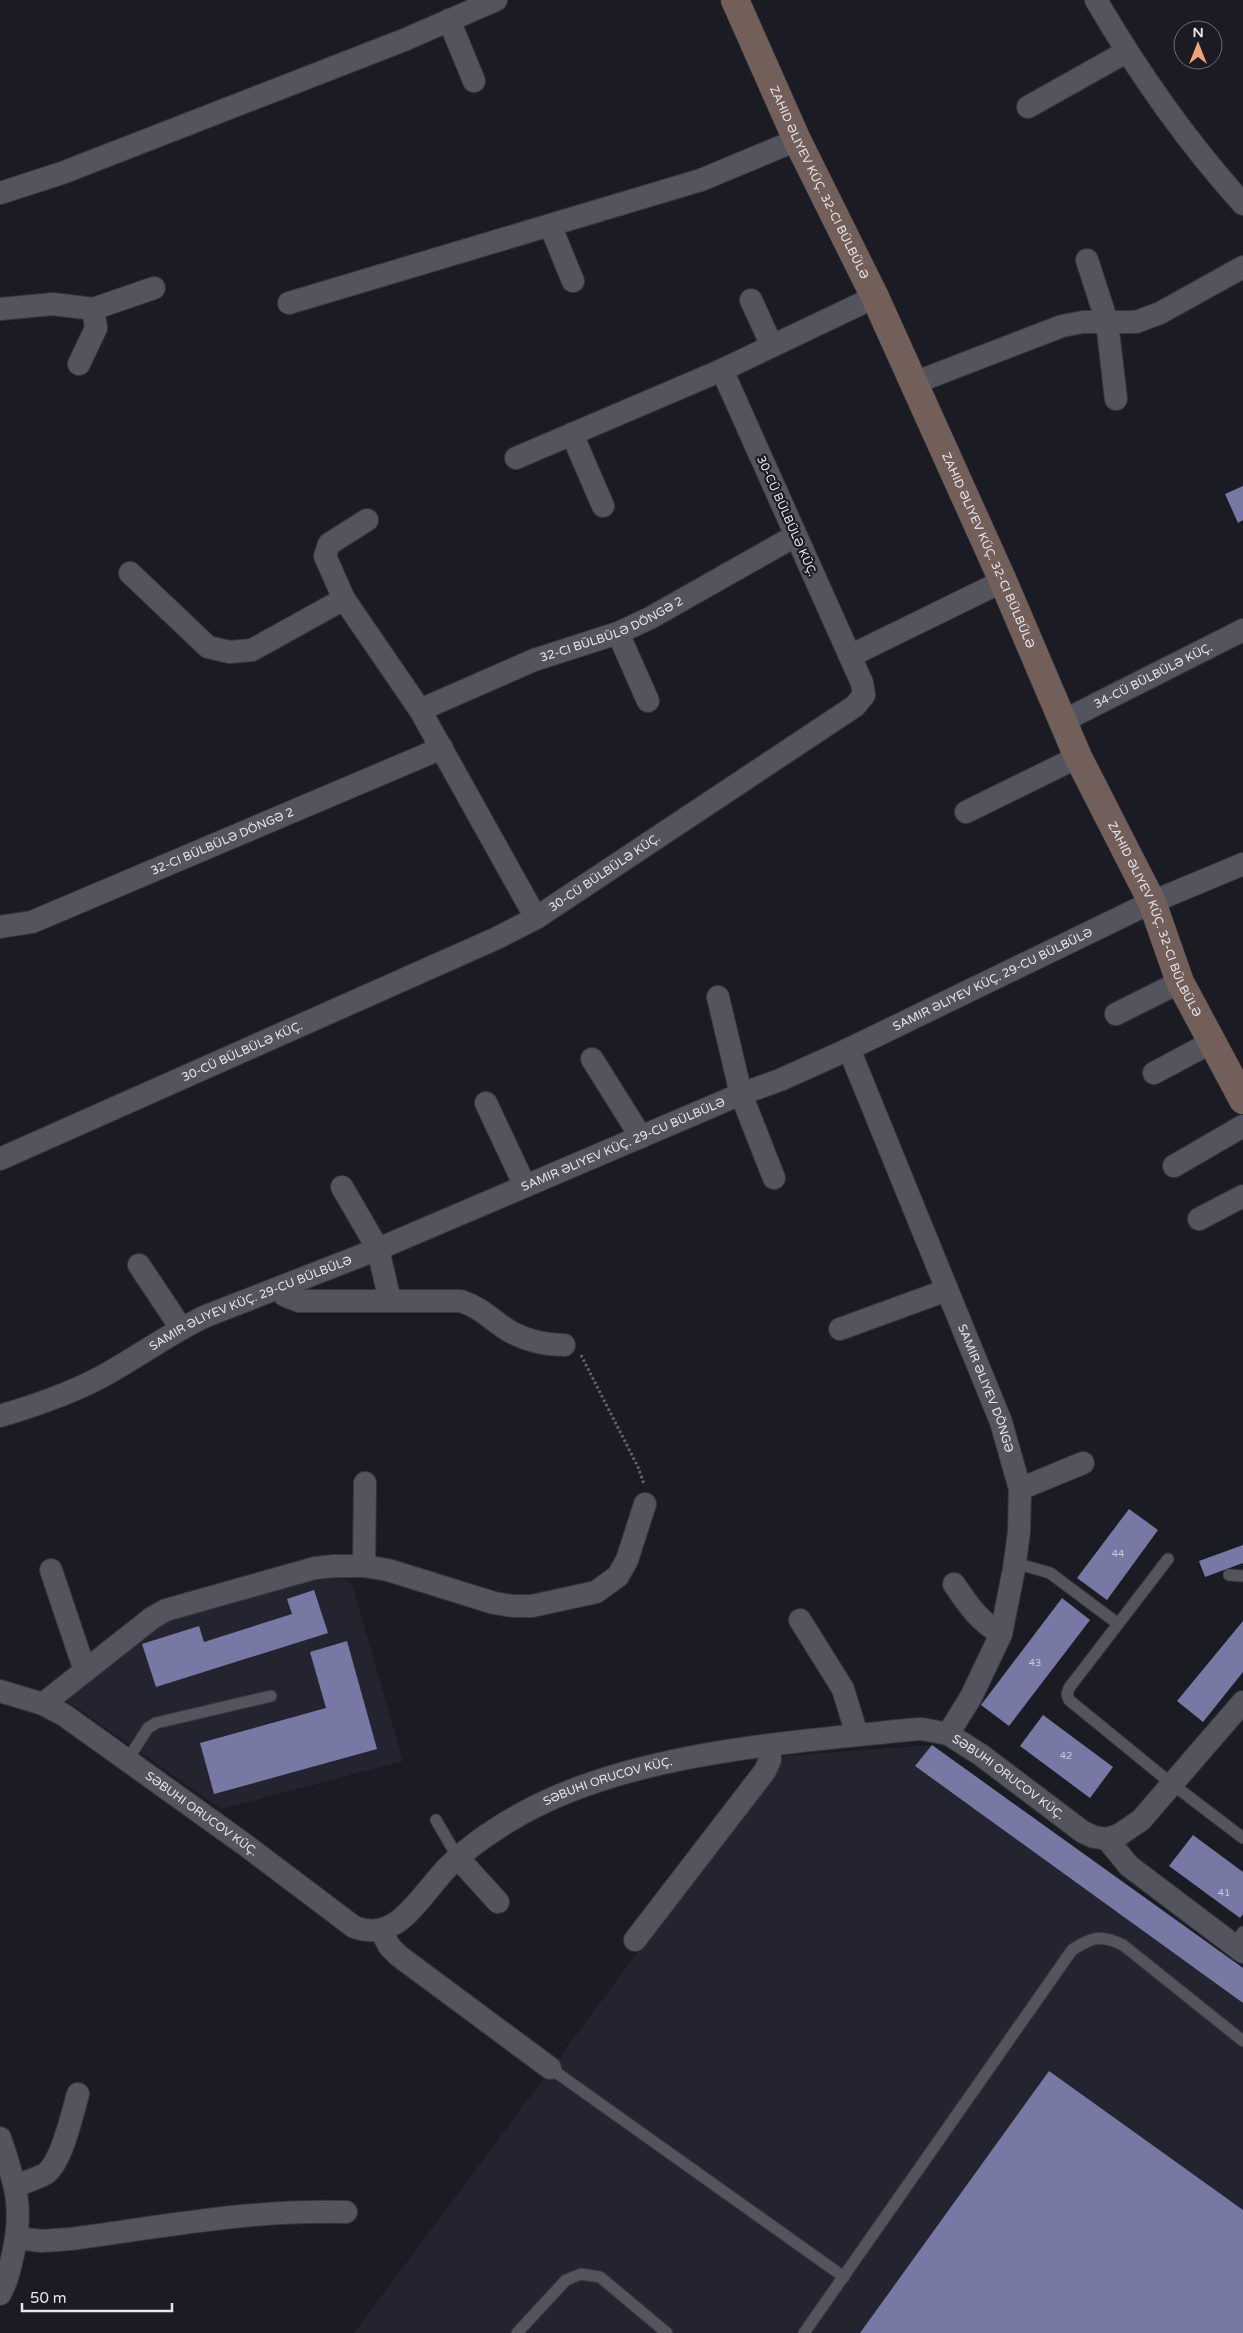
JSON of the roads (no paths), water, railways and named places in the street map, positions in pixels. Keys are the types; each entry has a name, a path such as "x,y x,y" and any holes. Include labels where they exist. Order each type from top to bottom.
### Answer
{"street":[{"path":"0,193 71,169 404,40 496,0"},
{"name":"ZAHID ƏLIYEV KÜÇ. 32-CI BÜLBÜLƏ","path":"735,0 797,140 876,297 1003,580 1078,757 1152,902 1180,982 1243,1100"},
{"path":"1096,0 1126,52 1215,172 1243,204"},
{"path":"449,20 474,81"},
{"path":"1028,107 1126,52"},
{"path":"289,303 700,180 797,140"},
{"path":"550,225 573,281"},
{"path":"1087,260 1107,322 1116,399"},
{"path":"914,383 1062,326 1083,322 1136,322 1240,276"},
{"path":"0,309 53,304 93,309 154,288"},
{"path":"516,458 722,370 876,297"},
{"path":"751,300 772,346"},
{"path":"79,364 96,328 93,309"},
{"name":"30-CÜ BÜLBÜLƏ KÜÇ.","path":"0,1159 497,938 536,918 855,706 864,695 862,683 722,370"},
{"path":"572,434 603,506"},
{"path":"367,520 329,544 325,556 344,598 420,710 536,918"},
{"name":"32-CI BÜLBÜLƏ DÖNGƏ 2","path":"420,710 534,660 618,633 650,618 795,536"},
{"path":"130,573 208,647 230,652 252,650 344,598"},
{"path":"850,656 1003,580"},
{"name":"34-CÜ BÜLBÜLƏ KÜÇ.","path":"1063,721 1243,630"},
{"path":"618,633 648,701"},
{"name":"32-CI BÜLBÜLƏ DÖNGƏ 2","path":"0,927 32,922 442,748"},
{"path":"966,812 1078,757"},
{"name":"SAMIR ƏLIYEV KÜÇ. 29-CU BÜLBÜLƏ","path":"0,1416 40,1404 91,1382 109,1373 181,1328 378,1249 641,1136 849,1050 1152,902 1243,864"},
{"path":"1116,1014 1180,982"},
{"path":"718,997 741,1094 774,1178"},
{"path":"1154,1073 1212,1042"},
{"name":"SAMIR ƏLIYEV DÖNGƏ","path":"849,1050 1001,1422 1020,1489 1019,1532 1015,1563 1001,1634 971,1697 948,1734"},
{"path":"592,1059 641,1136"},
{"path":"486,1103 525,1186"},
{"path":"1174,1166 1243,1126"},
{"path":"342,1187 378,1249 390,1301"},
{"path":"1199,1219 1243,1196"},
{"path":"139,1265 181,1328"},
{"path":"285,1287 284,1295 299,1301 461,1301 477,1306 510,1332 541,1344 564,1345"},
{"path":"840,1330 947,1290"},
{"path":"1020,1489 1083,1463"},
{"path":"364,1566 365,1483"},
{"path":"43,1704 152,1618 166,1610 315,1568 364,1566 388,1570 494,1603 513,1606 532,1606 596,1592 618,1576 627,1560 645,1504"},
{"path":"51,1570 85,1670"},
{"path":"954,1584 973,1613 986,1625 1001,1634"},
{"path":"800,1620 843,1689 857,1735"},
{"name":"SƏBUHI ORUCOV KÜÇ.","path":"0,1690 43,1704 64,1715 128,1759 354,1926 364,1930 381,1930 403,1918 458,1858 495,1829 549,1799 599,1780 698,1756 770,1745 922,1729 948,1734 981,1755 1083,1832 1106,1839"},
{"path":"1240,1943 1129,1866 1106,1839 1128,1831 1142,1820 1243,1702"},
{"path":"635,1940 765,1771 770,1760 770,1745"},
{"path":"458,1858 498,1902"},
{"path":"381,1930 389,1946 399,1956 550,2068"},
{"path":"16,2186 45,2174 53,2167 78,2094"},
{"path":"0,2138 16,2186 19,2204 17,2238 7,2278 0,2294"},
{"path":"17,2238 42,2241 70,2239 262,2214 303,2211 346,2212"}],"lane":[{"path":"1168,1559 1069,1688 1067,1694 1069,1700 1172,1784 1243,1838"},
{"path":"1015,1563 1050,1573 1117,1624"},
{"path":"1229,1576 1243,1576"},
{"path":"128,1759 148,1728 156,1723 271,1696"},
{"path":"436,1820 458,1858"},
{"path":"804,2333 1072,1950 1092,1938 1107,1938 1123,1945 1243,2041"},
{"path":"550,2068 844,2277"},
{"path":"517,2333 566,2280 582,2274 600,2277 667,2333"}]}
